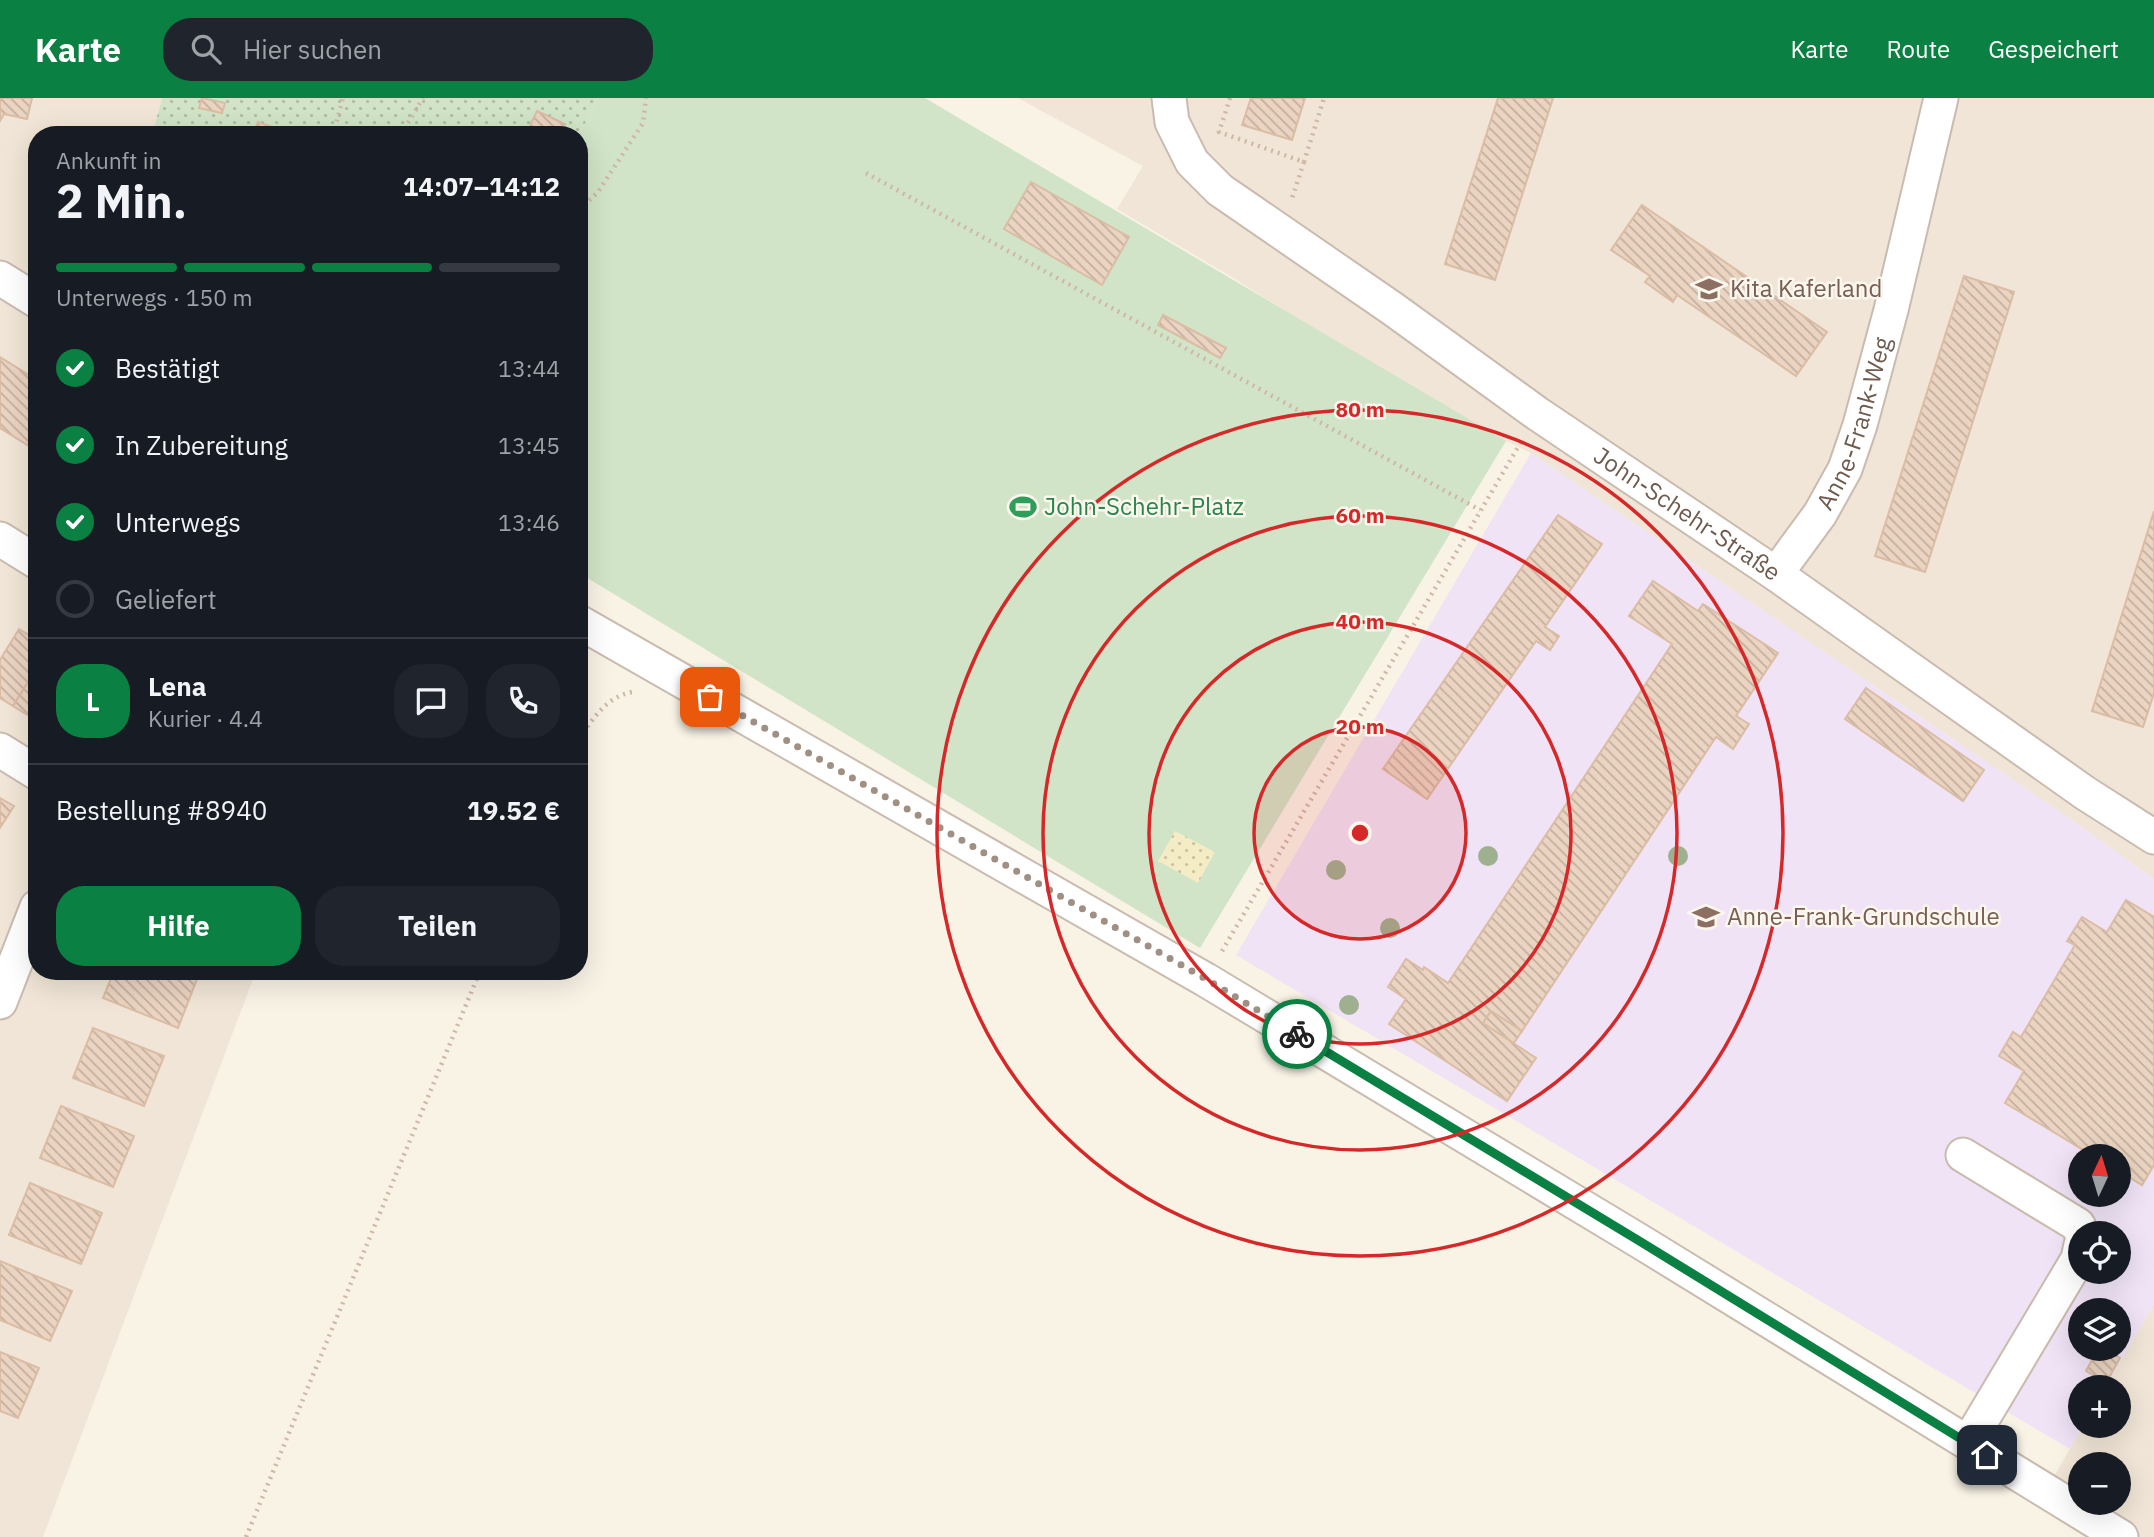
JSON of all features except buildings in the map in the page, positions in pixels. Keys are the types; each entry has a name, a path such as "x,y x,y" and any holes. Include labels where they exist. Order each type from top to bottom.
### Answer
{"street":[{"name":"John-Schehr-Straße","path":"1169,98 1172,121 1192,162 1220,190 1393,309 1538,414 1776,574 2085,793 2154,837"},
{"name":"Anne-Frank-Weg","path":"1776,574 1820,514 1844,469 1856,436 1891,310 1941,98"},
{"path":"0,278 28,295"},
{"path":"0,539 28,556"},
{"path":"588,627 1206,979 2121,1537"},
{"path":"0,750 28,767"},
{"path":"0,1002 9,951 28,921"},
{"path":"1963,1155 2073,1221"},
{"path":"1968,1443 2068,1276"}],"path":[{"path":"335,126 343,98"},
{"path":"406,126 423,98"},
{"path":"588,201 598,192 643,123 646,98"},
{"path":"1230,98 1219,132 1304,162"},
{"path":"1290,206 1324,98"},
{"path":"866,173 1480,510"},
{"path":"1206,979 1524,439"},
{"path":"588,726 602,707 620,694 639,691"},
{"path":"246,1537 476,980"}],"shaded area":[{"path":"0,98 162,98 154,126 28,126 28,980 253,980 43,1537 0,1537"},
{"path":"1018,98 2154,98 2154,879 2062,813 1531,453 1506,441 1484,437 1235,279 1117,209 1143,166"},
{"name":"Anne-Frank-Grundschule","path":"1531,453 2062,813 2154,879 2154,1304 2131,1343 2131,1298 2068,1298 2068,1361 2121,1361 2113,1375 2068,1375 2068,1438 2076,1438 2070,1449 1236,955"},
{"path":"2154,1304 2154,1537 2121,1537 2084,1515 2131,1515 2131,1452 2068,1452 2076,1438 2131,1438 2131,1375 2113,1375 2121,1361 2131,1361 2131,1343"},
{"path":"2068,1452 2068,1506 2045,1492"}],"green space":[{"path":"162,98 598,98 584,126 154,126"},
{"name":"John-Schehr-Platz","path":"598,98 925,98 1506,441 1200,948 588,578 588,126 584,126"}],"sand":[{"path":"1175,831 1215,852 1198,883 1158,861"}],"way so far":[{"path":"710,697 1206,979 1297,1034"}],"place":[{"name":"Kita Kaferland","path":"1709,289"},
{"name":"John-Schehr-Platz","path":"1023,507"},
{"name":"Anne-Frank-Grundschule","path":"1706,917"}],"route":[{"path":"1297,1034 1987,1455"}]}
